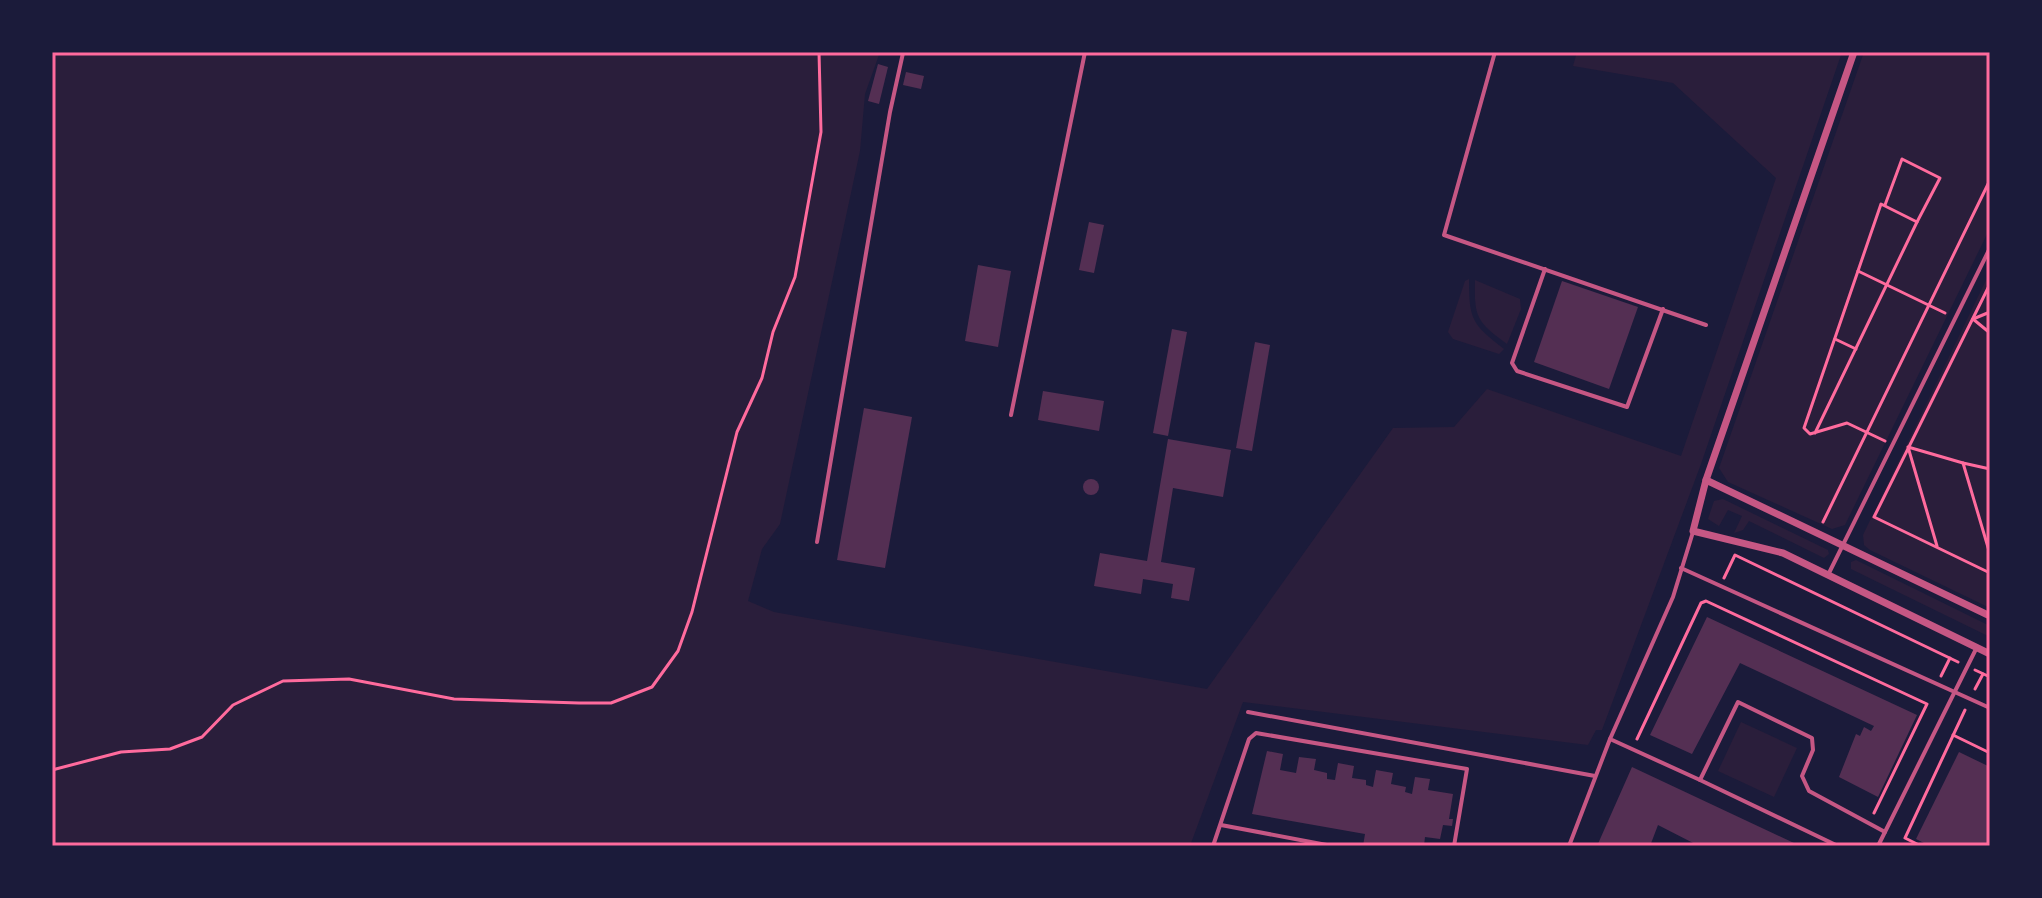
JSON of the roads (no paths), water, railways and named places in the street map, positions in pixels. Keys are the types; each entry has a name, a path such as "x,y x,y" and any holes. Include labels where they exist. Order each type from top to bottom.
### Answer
{"street":[{"path":"1854,52 1706,480 1693,531 1783,553 1990,654"},
{"path":"1706,480 1990,616"}],"lane":[{"path":"817,542 890,112 903,53 908,52"},
{"path":"1011,415 1085,52"},
{"path":"1495,52 1444,235 1706,325"},
{"path":"1828,575 1990,248"},
{"path":"1545,269 1512,363 1517,371 1627,407 1663,309"},
{"path":"1569,846 1610,739 1673,597 1693,531"},
{"path":"1681,568 1969,702 1990,708"},
{"path":"1887,846 1879,844 1977,647"},
{"path":"1700,780 1738,702 1812,738 1813,750 1802,776 1809,791 1885,832"},
{"path":"1248,712 1595,776"},
{"path":"1213,846 1249,739 1256,733 1467,769 1454,846"},
{"path":"1610,739 1838,846"},
{"path":"1220,825 1332,846"},
{"path":"1821,846 1824,840"}]}
